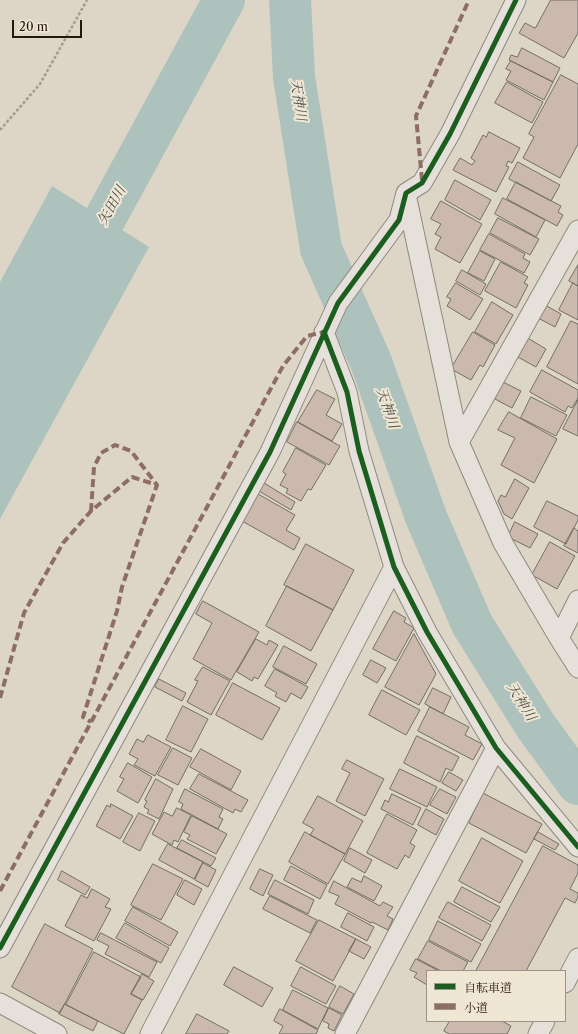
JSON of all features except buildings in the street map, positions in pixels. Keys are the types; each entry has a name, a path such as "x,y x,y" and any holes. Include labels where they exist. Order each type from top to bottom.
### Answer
{"street":[{"path":"0,948 270,452 338,303 399,220 406,193 422,183 450,134 516,0"},
{"path":"406,193 459,442 503,543 578,668"},
{"path":"459,442 578,230"},
{"path":"324,332 347,392 359,451 394,567 427,632 496,748 578,847"},
{"path":"150,1034 394,567"},
{"path":"559,638 578,600"},
{"path":"345,1034 496,748"},
{"path":"566,981 578,958"},
{"path":"0,1003 57,1034"},
{"path":"538,1034 544,1022"}],"path":[{"path":"0,130 40,84 87,0"}],"water":[{"path":"52,186 149,247 0,519 0,282"}],"waterway":[{"name":"矢田川","path":"77,270 224,0"},
{"name":"天神川","path":"290,0 294,77 321,249 371,362 426,517 472,624 535,725 578,784"}],"marked path":[{"path":"422,180 416,116 469,0"},
{"path":"0,891 283,366 307,336 324,332"},
{"path":"91,511 94,467 101,453 115,445 131,451 157,485"},
{"path":"0,698 24,613 63,543 91,511 132,477 157,485 122,587 117,611 83,717 91,722"}],"cycle path":[{"path":"0,948 270,452 338,303 399,220 406,193 422,183 450,134 516,0"},
{"path":"324,332 347,392 359,451 394,567 427,632 496,748 578,847"}]}
